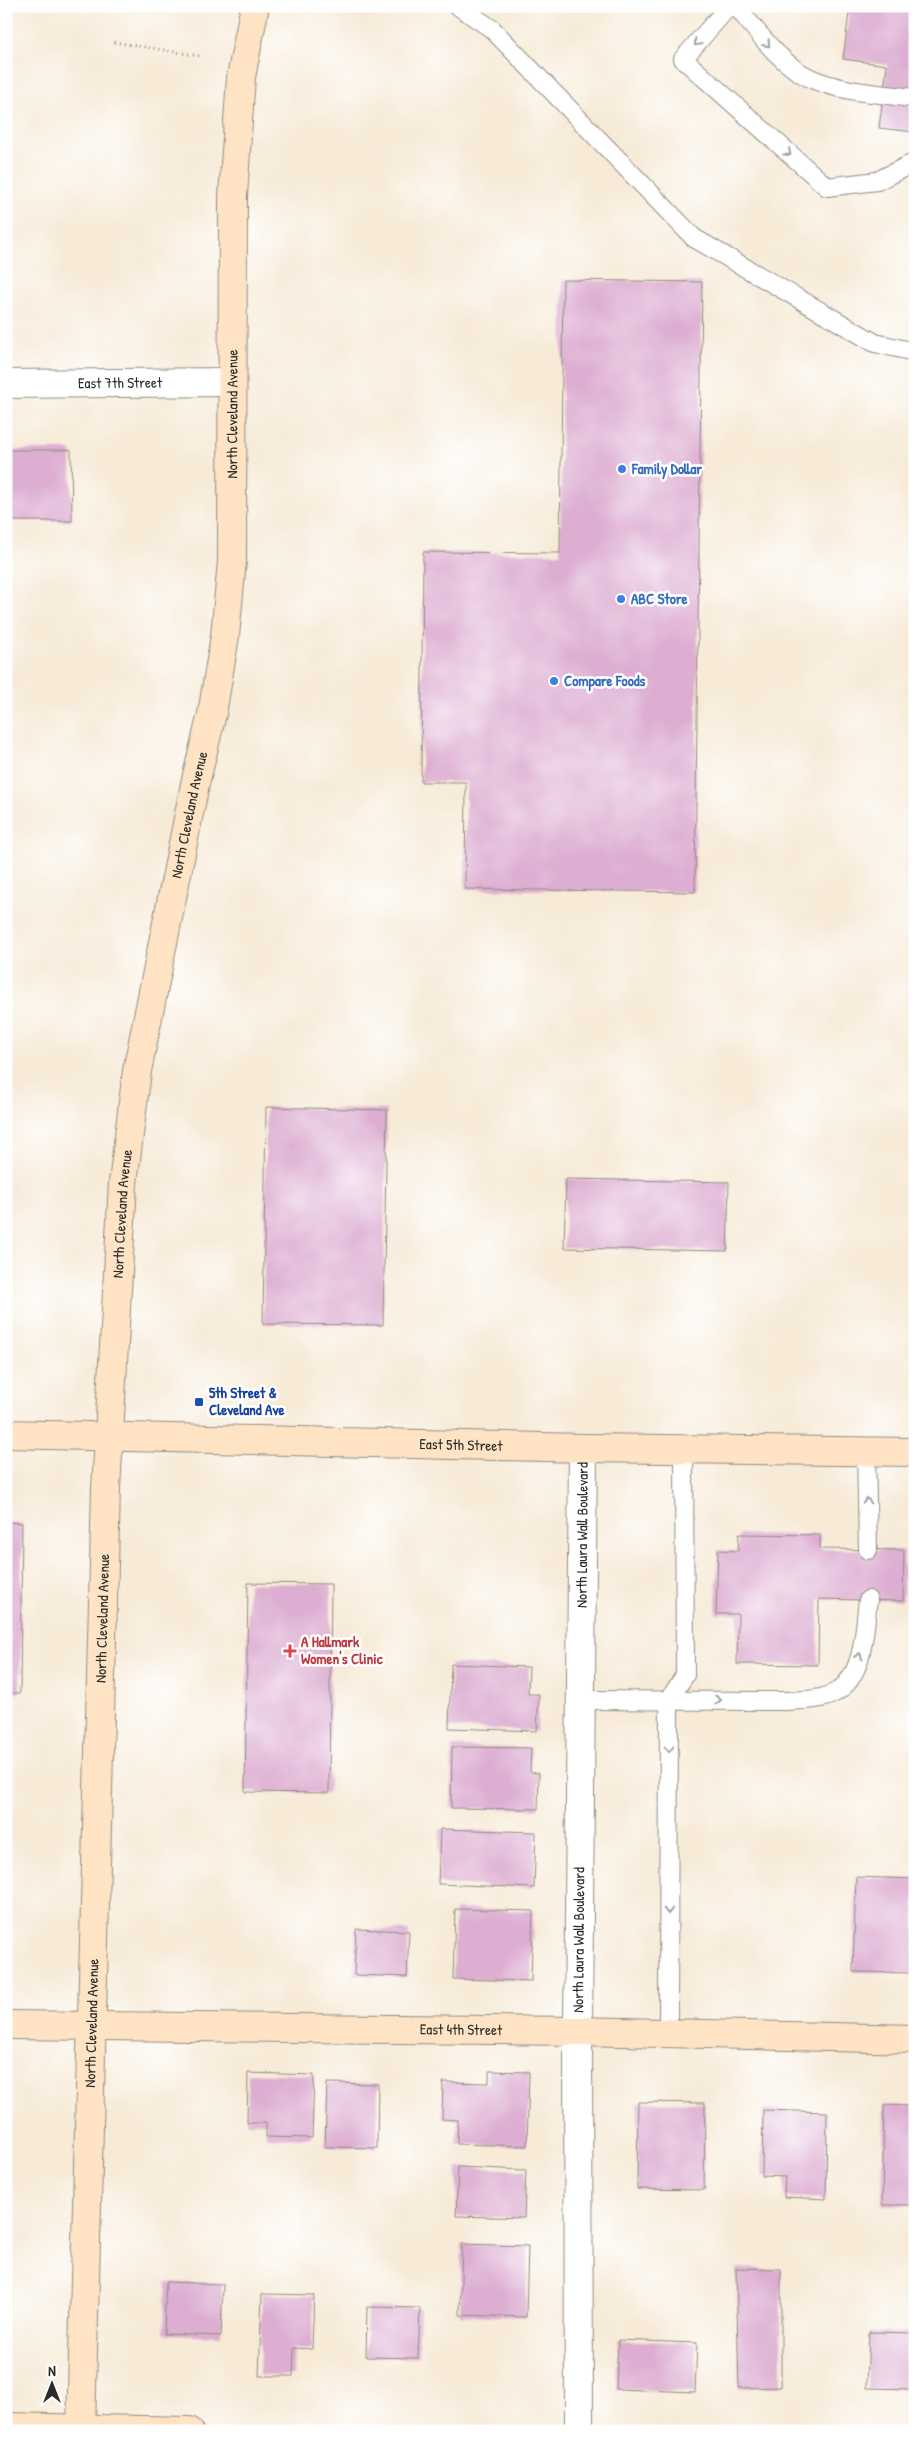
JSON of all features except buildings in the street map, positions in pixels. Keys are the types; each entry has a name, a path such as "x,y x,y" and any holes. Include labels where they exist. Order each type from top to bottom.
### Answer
{"street":[{"name":"North Cleveland Avenue","path":"81,2430 108,1436 123,1183 137,1071 195,784 212,714 225,636 232,561 233,196 241,77 255,6"},
{"name":"East 7th Street","path":"6,384 232,382"},
{"name":"East 5th Street","path":"6,1434 583,1448 915,1452"},
{"name":"North Laura Wall Boulevard","path":"580,2431 578,2031 583,1448"},
{"name":"East 4th Street","path":"6,2025 578,2031 915,2039"},
{"path":"6,2427 189,2431"}],"lane":[{"path":"458,6 492,29 694,238 875,343 915,352"},
{"path":"729,6 683,60 826,188 877,181 915,162"},
{"path":"736,6 770,48 809,78 851,90 915,98"},
{"path":"668,2033 669,1700 685,1675 684,1449"},
{"path":"866,1451 868,1550"},
{"path":"581,1700 811,1700 836,1692 853,1674 862,1648 868,1600"}],"path":[{"path":"114,42 200,56"}],"place":[{"name":"Family Dollar","path":"622,469"},
{"name":"ABC Store","path":"621,599"},
{"name":"Compare Foods","path":"554,681"},
{"name":"5th Street & Cleveland Ave","path":"199,1402"},
{"name":"A Hallmark Women's Clinic","path":"290,1651"}]}
